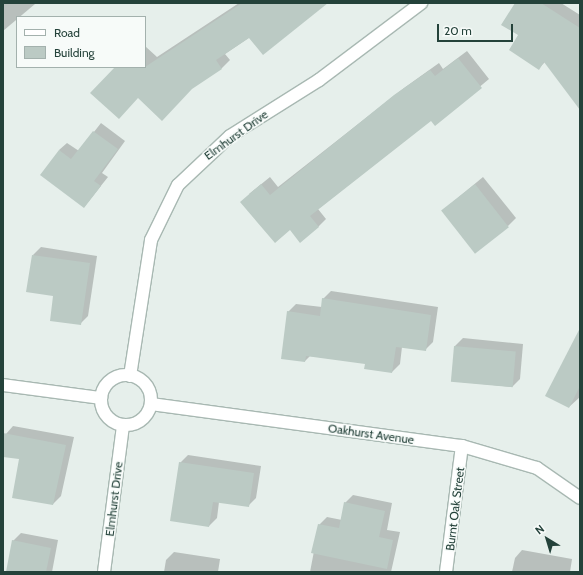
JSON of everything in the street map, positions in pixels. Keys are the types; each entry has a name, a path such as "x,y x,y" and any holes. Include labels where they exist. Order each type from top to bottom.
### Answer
{"street":[{"name":"Elmhurst Drive","path":"130,376 151,240 178,185 213,149 319,80 421,3"},
{"path":"130,376 146,385 151,404 141,420 123,425 106,416 101,398 111,380 130,376"},
{"path":"3,385 101,398"},
{"name":"Oakhurst Avenue","path":"151,404 462,446 537,468 580,498"},
{"name":"Elmhurst Drive","path":"104,572 123,425"},
{"name":"Burnt Oak Street","path":"446,572 462,446"}],"building":[{"path":"242,3 328,3 263,55 249,38 216,60 222,69 192,89 162,121 138,98 119,119 90,93 114,68 146,68 146,66"},
{"path":"515,3 541,3 580,28 580,110 544,62 539,70 509,50 518,35 501,25"},
{"path":"458,58 482,88 435,126 431,121 310,216 319,227 300,243 290,230 275,243 240,202 261,184 270,195 394,95 430,70 435,76"},
{"path":"93,131 118,149 94,181 101,186 84,208 40,175 59,150 71,159"},
{"path":"475,184 509,227 475,254 441,210"},
{"path":"32,255 90,263 81,325 50,321 53,296 26,292"},
{"path":"322,298 431,315 426,351 396,347 392,373 364,369 365,364 306,356 305,362 281,359 287,311 320,316"},
{"path":"580,328 580,386 569,408 545,396"},
{"path":"454,346 516,351 513,387 451,382"},
{"path":"3,433 66,445 53,505 12,498 19,459 3,457"},
{"path":"179,462 254,473 249,507 213,502 209,527 170,521"},
{"path":"344,502 385,511 379,537 393,540 387,569 311,553 318,524 339,528"},
{"path":"12,540 51,548 46,572 6,572"}]}
